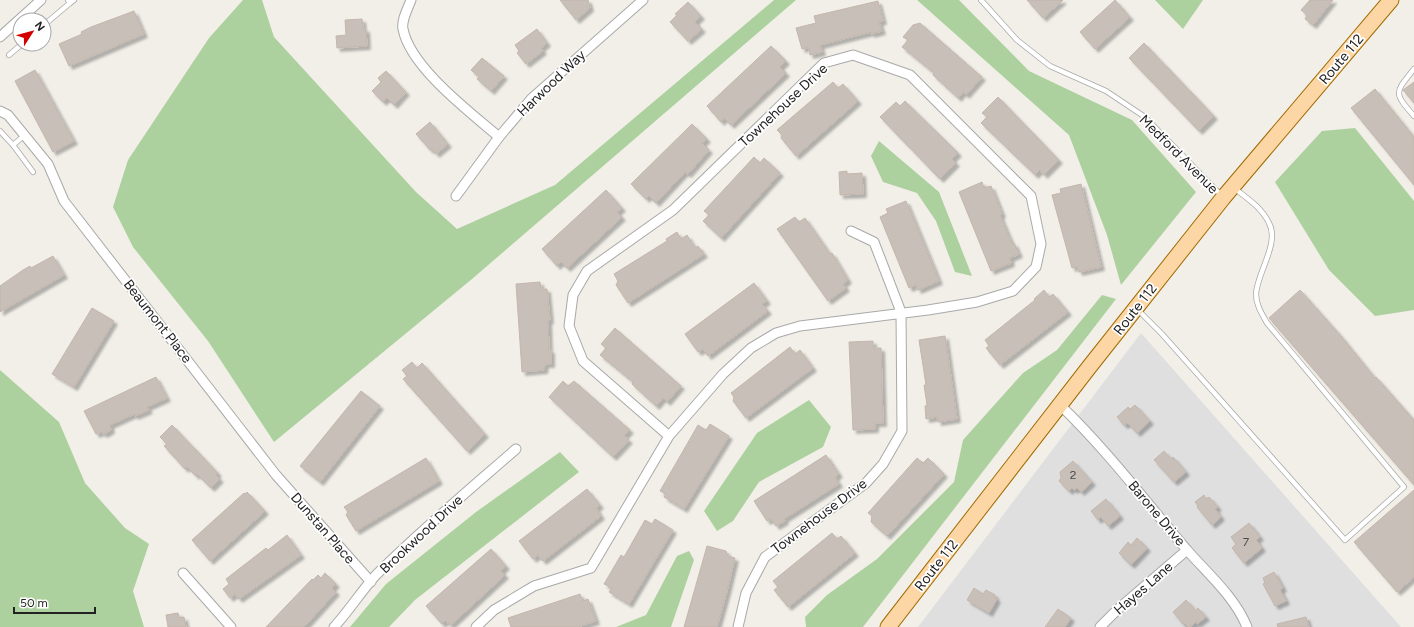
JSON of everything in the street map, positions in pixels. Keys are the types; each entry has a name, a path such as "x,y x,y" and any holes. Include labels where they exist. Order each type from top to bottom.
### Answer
{"main road":[{"name":"Route 112","path":"888,627 1228,192 1391,0"}],"street":[{"path":"0,37 41,0"},
{"path":"411,0 402,27 408,47 442,87 499,137"},
{"name":"Harwood Way","path":"456,196 499,137 532,98 643,0"},
{"name":"Townehouse Drive","path":"476,627 494,610 534,586 591,568 669,436 723,374 751,348 763,340 776,333 800,326 900,312 928,310 977,302 1014,291 1036,267 1041,244 1031,196 910,75 854,55 824,63 673,210 587,271 572,295 569,326 583,361 669,436"},
{"name":"Beaumont Place","path":"0,111 8,115 48,164 64,201 276,475"},
{"path":"851,231 874,242 900,312"},
{"name":"Townehouse Drive","path":"738,627 746,593 765,557 866,483 883,464 902,431 900,312"},
{"name":"Barone Drive","path":"1060,405 1102,448 1187,550 1228,596 1242,614 1247,627"},
{"name":"Brookwood Drive","path":"334,627 371,582 430,524 516,449"},
{"name":"Dunstan Place","path":"276,475 371,582"},
{"name":"Hayes Lane","path":"1100,627 1117,610 1187,550"},
{"path":"183,573 231,627"}],"lane":[{"name":"Medford Avenue","path":"981,0 1017,40 1050,66 1106,92 1145,117 1228,192 1261,211 1270,223 1273,233 1256,294 1258,306 1267,323 1404,488 1345,540 1162,334 1136,308"},
{"path":"52,18 71,1"},
{"path":"9,55 13,52"},
{"path":"1414,69 1399,88 1398,93 1403,103 1414,116"},
{"path":"0,131 34,172"},
{"path":"13,145 25,135"}],"shaded area":[{"path":"1141,333 1401,627 918,627"}],"green space":[{"path":"243,0 262,0 274,37 416,192 457,229 555,185 774,0 796,0 472,279 274,442 208,341 133,247 113,207 128,160 209,38"},
{"path":"917,0 959,0 1029,71 1132,120 1196,192 1121,285 1107,235 1069,135"},
{"path":"1155,0 1203,0 1183,29"},
{"path":"1355,128 1414,201 1414,310 1375,316 1329,270 1275,182 1322,131"},
{"path":"879,141 939,192 972,276 955,272 936,221 917,193 883,182 871,156"},
{"path":"1102,295 1116,299 863,627 806,627 805,617 827,595 877,559 954,482 963,440 1023,373 1057,350"},
{"path":"0,370 59,422 85,483 125,528 149,544 133,591 144,627 0,627"},
{"path":"809,400 831,427 823,447 759,482 733,521 717,531 704,511 757,433"},
{"path":"560,452 579,472 415,600 389,627 350,627 386,584 476,512"},
{"path":"689,551 694,560 671,627 616,627 646,615 677,556"}],"building":[{"path":"560,0 588,0 590,8 576,20"},
{"path":"1027,0 1063,0 1043,18"},
{"path":"1115,0 1130,17 1095,49 1080,32"},
{"path":"1310,0 1333,0 1313,25 1305,19 1307,15 1301,10"},
{"path":"878,1 883,21 879,22 882,31 871,34 871,32 820,45 822,52 810,55 808,47 802,49 796,28 816,23 814,16"},
{"path":"688,2 701,16 695,22 702,29 688,41 670,22 677,15 675,14"},
{"path":"134,11 144,34 69,66 59,44 82,34 81,32 91,27"},
{"path":"362,19 363,29 366,29 367,46 337,48 336,36 346,35 345,20"},
{"path":"920,23 982,77 966,95 963,92 958,98 933,75 934,73 902,47 908,40 903,37 913,25"},
{"path":"537,29 547,43 541,48 543,51 526,64 517,53 519,51 515,45"},
{"path":"1144,43 1214,116 1199,131 1129,58"},
{"path":"771,46 786,61 780,67 786,73 731,125 724,118 721,122 707,106"},
{"path":"482,58 504,76 491,91 477,79 479,77 471,70"},
{"path":"35,70 74,141 53,152 15,81"},
{"path":"386,71 406,92 394,105 387,98 383,102 372,91 381,82 378,78"},
{"path":"833,82 838,88 843,84 858,101 796,156 781,138 782,135 777,130"},
{"path":"1414,82 1414,103 1403,90"},
{"path":"1375,89 1414,137 1414,185 1351,108"},
{"path":"998,97 1059,160 1044,175 1040,170 1035,175 981,123 987,117 982,113"},
{"path":"905,101 958,153 952,159 956,163 940,179 880,117 896,102 900,106"},
{"path":"430,122 448,144 436,154 432,149 430,150 416,134"},
{"path":"692,124 707,139 702,143 709,150 688,174 685,172 656,203 649,196 646,199 631,184"},
{"path":"754,157 760,163 764,158 780,173 721,238 703,221 709,215 704,211"},
{"path":"847,171 847,174 862,173 863,194 840,195 839,172"},
{"path":"982,182 984,188 991,186 1002,214 1000,216 1012,244 1014,243 1019,254 1010,258 1011,263 991,271 959,192"},
{"path":"1081,184 1101,267 1079,272 1077,267 1072,268 1052,195 1061,193 1060,189"},
{"path":"606,190 622,208 617,212 622,217 567,268 561,262 557,266 542,249"},
{"path":"906,201 939,281 918,290 916,285 909,288 880,217 888,213 886,209"},
{"path":"795,217 799,222 805,218 830,254 832,253 848,280 843,284 846,288 828,301 777,229"},
{"path":"677,232 681,239 687,235 695,248 698,246 704,254 628,303 616,285 618,281 614,274 667,241 666,239"},
{"path":"53,256 64,275 0,312 0,286 30,266 31,268"},
{"path":"540,282 541,289 547,289 550,320 548,321 551,364 545,364 544,370 522,372 516,284"},
{"path":"754,283 767,301 762,304 768,311 708,356 703,349 698,352 685,334"},
{"path":"1044,290 1049,297 1053,294 1068,312 1000,365 986,348 989,346 985,340 1035,300 1034,299"},
{"path":"1300,290 1341,336 1375,378 1376,377 1414,420 1414,485 1269,318"},
{"path":"92,308 114,321 74,387 52,374"},
{"path":"615,328 681,386 667,402 663,398 656,406 632,384 633,382 600,355 606,348 601,344"},
{"path":"945,336 957,419 938,422 937,417 926,419 925,406 927,405 924,385 926,385 919,340"},
{"path":"873,341 873,348 881,348 883,423 875,423 875,429 853,430 849,342"},
{"path":"790,347 795,354 800,350 813,368 746,418 733,401 734,397 731,393"},
{"path":"412,362 417,368 422,363 485,434 467,451 403,379 407,376 402,370"},
{"path":"156,377 167,398 147,407 149,410 135,416 134,414 110,425 111,430 104,434 101,432 96,434 84,411"},
{"path":"563,381 568,386 574,381 630,430 624,436 629,440 613,457 549,397"},
{"path":"361,391 380,406 320,482 300,466"},
{"path":"1135,405 1150,421 1137,433 1128,423 1124,425 1117,417 1128,407 1130,409"},
{"path":"710,424 729,436 684,509 664,497 666,494 660,491 698,425 706,430"},
{"path":"172,425 218,473 216,475 220,479 211,488 197,474 196,476 187,467 185,469 164,446 167,444 160,437"},
{"path":"1164,451 1171,459 1173,457 1186,472 1174,482 1154,460"},
{"path":"826,455 839,474 835,477 839,484 784,519 785,521 776,526 771,519 767,521 754,501"},
{"path":"426,458 439,481 356,531 346,515 348,512 344,507"},
{"path":"917,458 923,463 928,458 944,474 887,536 871,522 872,516 868,513"},
{"path":"1073,461 1092,482 1081,492 1077,488 1074,490 1072,488 1069,491 1059,481 1061,478 1060,472"},
{"path":"587,489 600,505 596,508 601,516 543,561 538,555 533,559 519,541"},
{"path":"1414,490 1414,577 1397,592 1354,542"},
{"path":"247,492 265,511 210,561 192,540 244,493 245,494"},
{"path":"1204,495 1206,499 1209,497 1218,507 1215,509 1221,517 1212,525 1197,507 1198,506 1195,502"},
{"path":"1106,499 1120,516 1108,526 1101,517 1098,520 1091,511"},
{"path":"655,519 673,530 629,604 609,592 612,588 604,584 621,555 624,557 645,520 652,524"},
{"path":"1249,523 1260,537 1256,540 1262,548 1244,563 1232,548 1236,544 1231,537"},
{"path":"832,533 837,539 841,536 855,553 788,607 774,590 778,587 773,581"},
{"path":"287,535 301,555 239,599 235,594 230,598 223,589 229,584 226,579 266,548 268,550"},
{"path":"1137,538 1147,548 1131,565 1119,553 1128,542 1131,545"},
{"path":"707,546 726,551 728,556 735,558 717,627 684,627"},
{"path":"491,549 506,566 501,571 505,575 451,625 445,621 442,624 426,606"},
{"path":"1274,572 1283,588 1280,590 1286,601 1275,606 1263,584 1265,583 1263,578"},
{"path":"325,573 336,584 332,588 336,592 304,627 266,627 312,579 313,580 318,575 321,578"},
{"path":"974,588 983,594 986,590 995,595 995,598 997,599 989,613 967,600"},
{"path":"580,594 583,601 588,599 596,621 578,627 511,627 508,618"},
{"path":"1186,600 1196,611 1198,608 1206,617 1190,627 1184,623 1183,624 1173,612"},
{"path":"1058,609 1071,618 1065,627 1045,627"},
{"path":"178,613 179,618 184,617 186,627 168,627 166,615"},
{"path":"1306,617 1309,627 1278,627 1277,624"}]}
